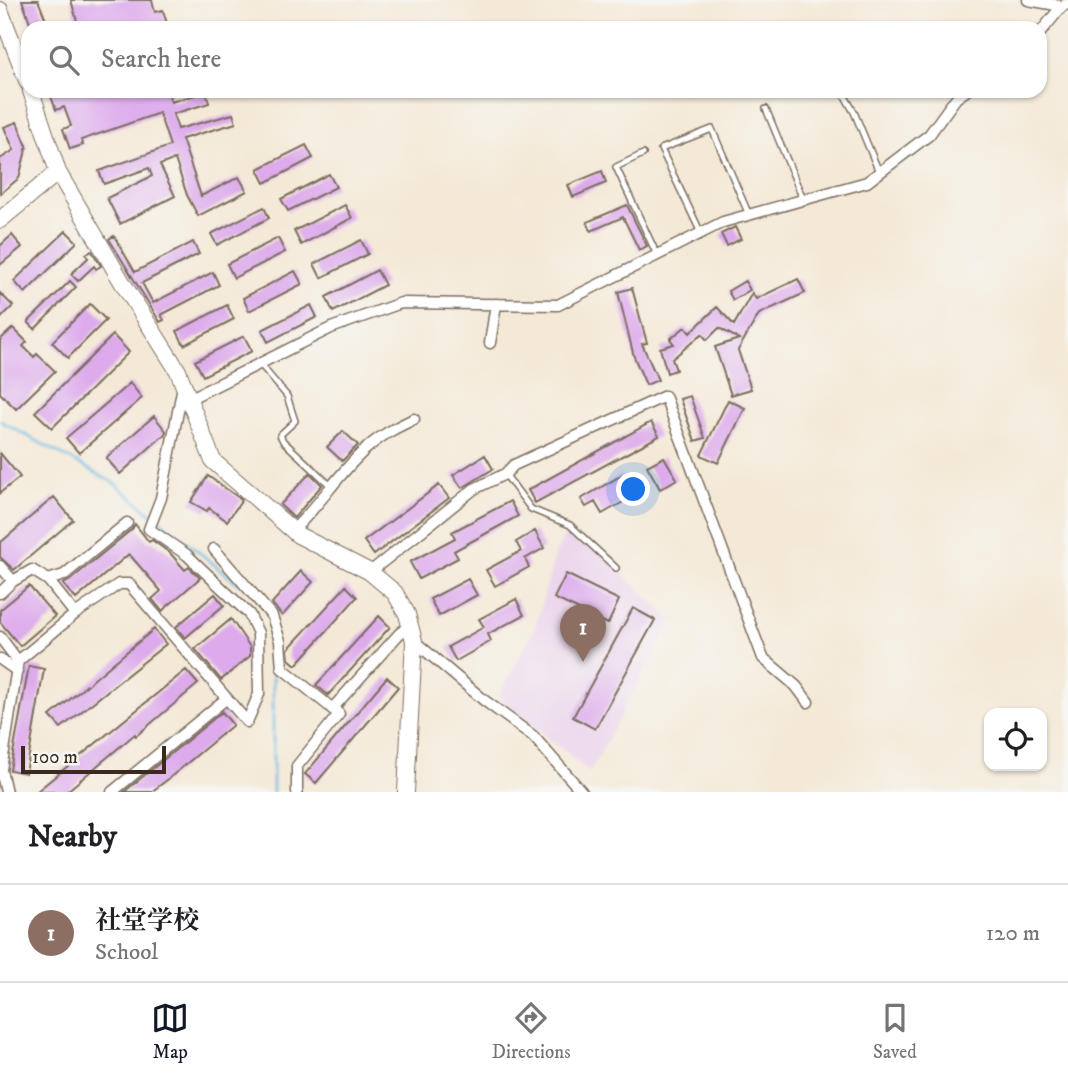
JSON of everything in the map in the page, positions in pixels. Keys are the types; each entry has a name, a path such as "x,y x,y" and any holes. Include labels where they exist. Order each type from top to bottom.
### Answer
{"street":[{"path":"1028,0 1065,5"},
{"path":"1047,25 1065,5"},
{"path":"0,9 21,62"},
{"path":"33,98 58,172 178,371 213,461 293,530 370,572 395,593 407,614 412,633 406,792"},
{"path":"186,392 260,363 331,328 401,303 558,305 723,222 867,182 929,135 956,98"},
{"path":"0,220 58,172"},
{"path":"490,343 496,303"},
{"path":"17,666 75,614 119,584 129,584 247,722 259,694 258,633 249,614 187,555 149,529 158,504 186,392"},
{"path":"370,572 474,489 505,474 514,465 665,396 763,659 796,686 808,702"},
{"path":"293,530 313,511 365,449 385,433 414,419"},
{"path":"48,580 64,575 127,523"},
{"path":"214,549 272,616 280,641 282,668 339,714 297,766 297,792"},
{"path":"0,566 13,581"},
{"path":"0,593 13,581 32,570 48,580 75,614"},
{"path":"332,709 398,634 412,633 485,701 533,736 582,792"},
{"path":"0,637 17,666 1,770 6,792"},
{"path":"0,659 17,666"},
{"path":"112,792 227,698"}],"lane":[{"path":"846,98 879,172"},
{"path":"766,109 803,199"},
{"path":"701,233 662,149 712,129 749,215"},
{"path":"643,154 616,167 657,255"},
{"path":"260,363 287,396 295,421 280,435 283,441 333,487"},
{"path":"505,474 531,509 570,525 616,568"}],"shaded area":[{"path":"566,533 597,550 672,620 590,772 498,697 535,628 555,555"}],"building":[{"path":"22,0 38,0 46,21 30,21"},
{"path":"71,0 152,0 155,12 163,10 166,21 77,21"},
{"path":"52,98 170,98 171,102 185,98 208,98 209,103 173,114 178,129 233,114 236,123 182,139 201,196 239,177 247,191 198,216 187,195 175,159 160,165 175,196 120,224 107,198 152,176 149,168 104,184 99,171 170,146 159,113 81,140 83,145 70,149 63,129 71,126 64,107 56,110"},
{"path":"17,122 27,146 19,178 0,194 0,159 14,150 4,127"},
{"path":"306,145 313,158 265,183 258,169"},
{"path":"602,171 606,183 573,197 568,185"},
{"path":"329,174 336,187 288,211 281,199"},
{"path":"345,205 352,218 301,245 294,231"},
{"path":"627,205 647,246 639,250 623,217 591,231 587,222"},
{"path":"264,207 269,218 217,245 211,234"},
{"path":"735,227 741,239 727,246 721,234"},
{"path":"66,231 77,242 25,293 14,281"},
{"path":"12,235 22,247 0,265 0,246"},
{"path":"114,236 135,272 193,242 199,254 142,283 153,303 213,272 219,285 161,315 164,320 160,322 109,239"},
{"path":"278,238 285,252 234,278 227,264"},
{"path":"361,240 368,254 321,278 314,264"},
{"path":"92,251 101,266 96,269 94,266 78,281 71,274 88,258 86,254"},
{"path":"377,270 385,285 333,312 326,297"},
{"path":"295,271 302,284 249,311 243,298"},
{"path":"798,279 805,293 759,314 738,350 751,389 731,395 715,347 739,339 719,328 707,340 702,334 672,359 676,370 667,373 660,348 674,344 670,339 685,327 690,333 717,307 734,325 752,293 756,299"},
{"path":"70,281 76,287 35,329 28,322"},
{"path":"745,281 750,290 733,300 728,291"},
{"path":"632,288 647,343 642,344 658,380 646,385 634,357 618,292"},
{"path":"0,293 13,306 0,319"},
{"path":"90,304 106,320 68,358 52,342"},
{"path":"227,305 234,319 184,345 177,331"},
{"path":"311,305 317,317 268,342 262,330"},
{"path":"13,328 27,342 23,346 34,357 37,354 55,371 16,409 0,393 0,340"},
{"path":"113,335 129,352 52,428 35,412"},
{"path":"244,336 252,351 203,376 195,361"},
{"path":"130,383 142,398 79,453 66,438"},
{"path":"690,396 705,438 695,441 680,399"},
{"path":"728,400 745,408 718,463 701,455"},
{"path":"154,416 166,431 165,434 120,474 106,458"},
{"path":"651,422 659,436 535,503 528,490"},
{"path":"343,431 358,445 342,461 327,447"},
{"path":"0,453 20,477 0,493"},
{"path":"485,455 493,469 462,488 453,475"},
{"path":"664,457 677,479 660,489 647,466"},
{"path":"310,473 322,485 294,518 280,505"},
{"path":"622,475 627,484 618,489 625,501 602,514 595,502 586,507 581,499"},
{"path":"208,476 242,500 227,521 209,508 207,511 191,502"},
{"path":"439,485 449,498 374,555 364,541"},
{"path":"54,497 73,520 14,570 0,557 0,543"},
{"path":"510,501 518,516 454,551 458,558 419,579 410,562 455,538 452,532"},
{"path":"135,524 149,542 152,540 170,553 185,570 189,567 200,578 162,611 152,599 161,591 129,554 76,599 63,584"},
{"path":"535,531 544,548 525,559 529,567 495,586 486,570 521,551 516,542"},
{"path":"301,571 313,582 282,616 272,603"},
{"path":"566,574 619,600 608,624 554,598"},
{"path":"468,579 477,595 439,616 430,599"},
{"path":"29,586 55,616 20,646 0,622 0,610"},
{"path":"346,586 357,597 296,665 289,659 288,649"},
{"path":"215,594 224,605 185,638 176,627"},
{"path":"516,599 524,615 488,634 491,641 456,661 448,647 484,627 479,619"},
{"path":"633,608 655,620 595,729 573,717"},
{"path":"379,616 390,627 328,695 316,685"},
{"path":"231,619 250,647 250,656 221,680 195,649"},
{"path":"154,629 166,644 61,728 50,716"},
{"path":"29,666 44,669 26,773 10,770"},
{"path":"186,670 198,684 136,736 135,734 66,792 36,792"},
{"path":"387,677 398,687 316,783 305,774"},
{"path":"222,712 233,725 167,780 151,792 124,792"}],"waterway":[{"path":"0,421 114,483 152,514"},
{"path":"157,518 238,584"},
{"path":"273,634 273,792"}],"place":[{"name":"社堂学校","path":"583,662"}]}
